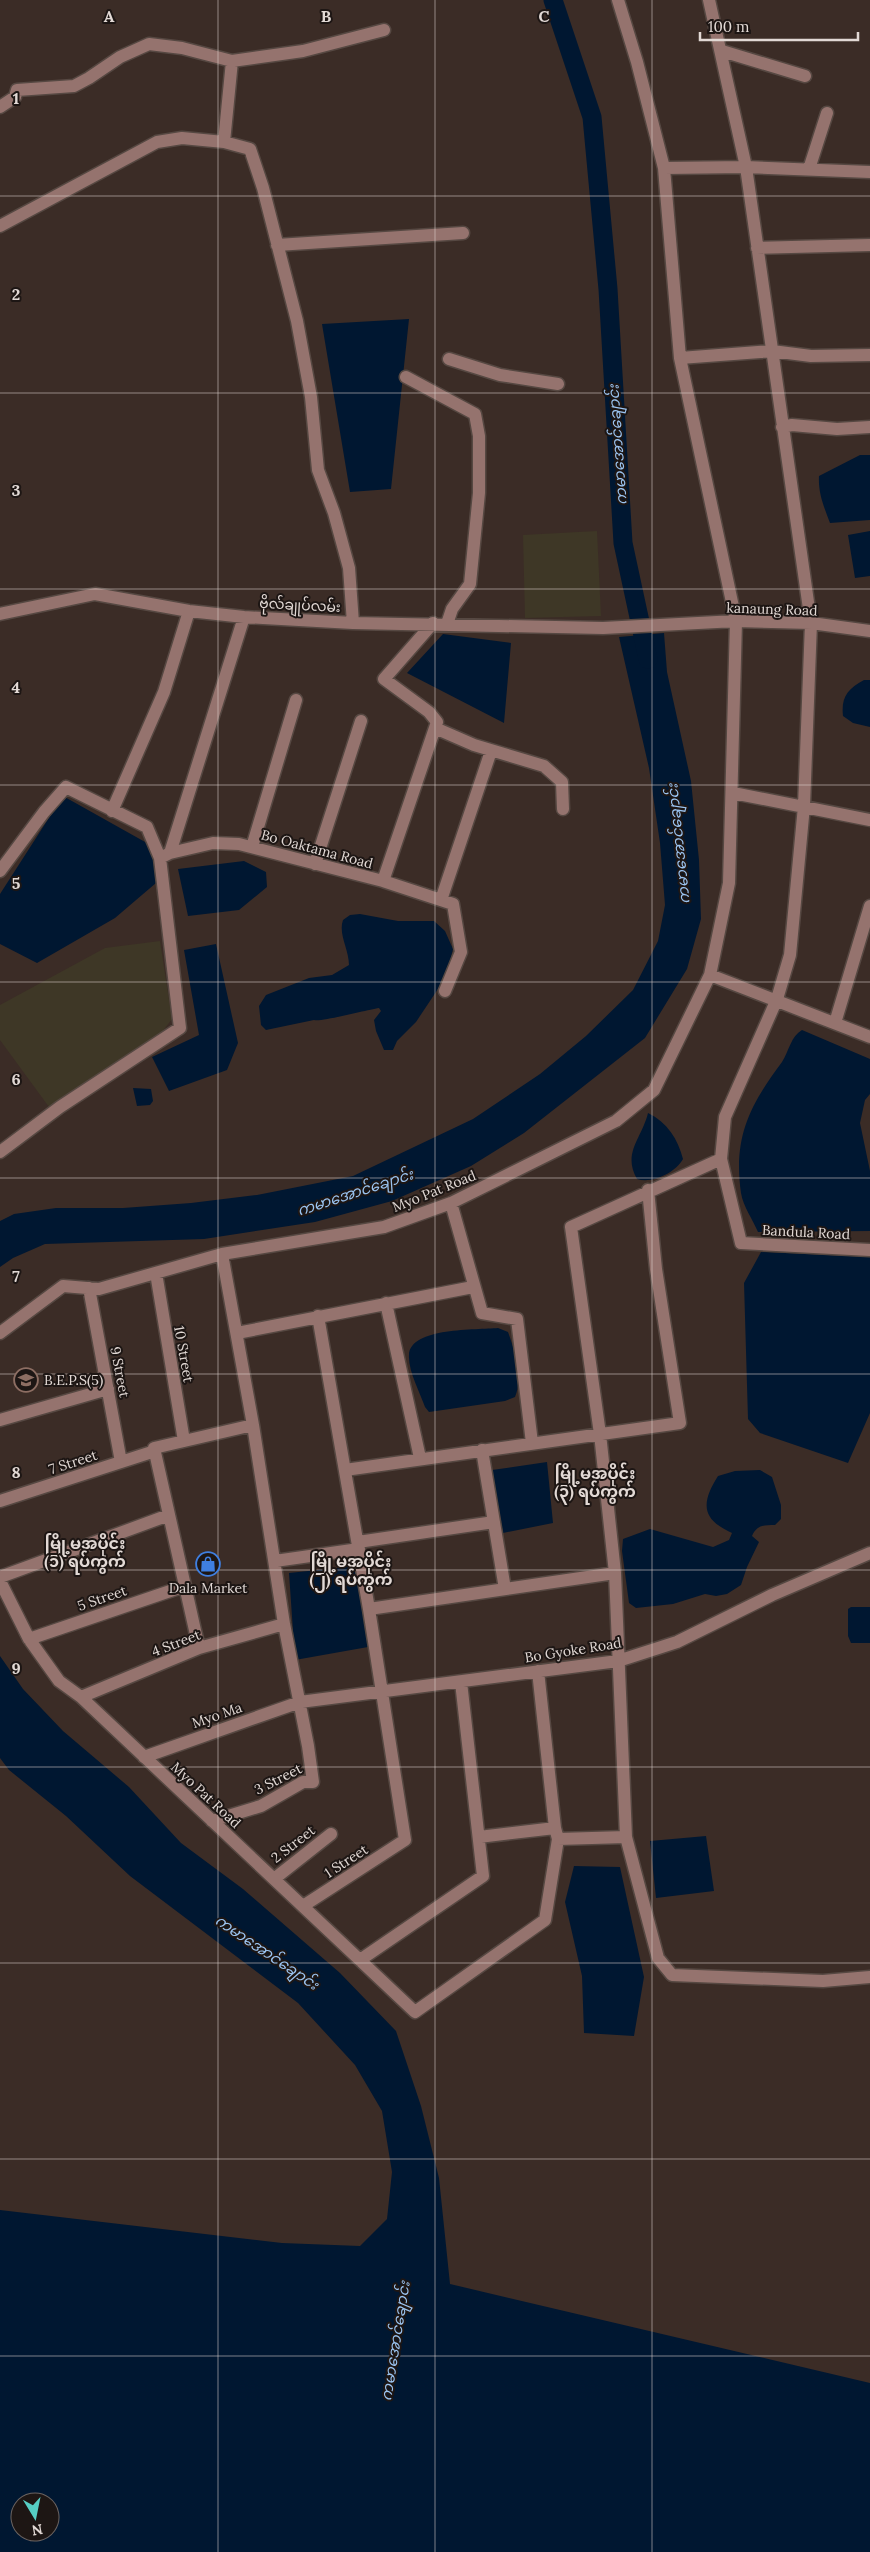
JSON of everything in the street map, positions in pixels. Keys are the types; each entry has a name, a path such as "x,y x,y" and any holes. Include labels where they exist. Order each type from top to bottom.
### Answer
{"street":[{"name":"Myo Pat Road","path":"0,1333 63,1286 99,1289 222,1254 384,1227 451,1203 616,1122 654,1090 710,975 729,883 733,793 736,621 680,358 664,168 638,62 618,0"},
{"path":"709,0 722,51 746,167 810,623 804,806 790,955 777,999 725,1117 721,1159 648,1190 571,1227 600,1434 615,1573 626,1837 658,1958 672,1975 823,1981 870,1977"},
{"path":"0,107 15,97 17,90 74,86 120,56 149,44 182,48 232,61 303,51 384,30"},
{"path":"722,51 805,76"},
{"path":"224,142 232,61"},
{"path":"809,168 828,113"},
{"path":"0,226 157,142 182,138 224,142 250,149 263,188 304,354 311,397 318,470 334,513 349,568 353,623"},
{"path":"664,168 809,168 870,172"},
{"path":"277,245 463,233"},
{"path":"757,248 870,245"},
{"path":"680,358 772,351 811,356 870,354"},
{"path":"449,359 500,375 558,384"},
{"path":"406,377 475,414 479,436 479,493 470,584 452,609 447,624"},
{"path":"782,426 792,425 837,429 870,427"},
{"name":"ဗိုလ်ချုပ်လမ်း","path":"0,614 95,594 189,611 244,617 353,623 603,628"},
{"path":"112,811 164,692 189,611"},
{"path":"0,1152 60,1107 180,1028 167,933 165,855 244,617"},
{"name":"kanaung Road","path":"603,628 736,621 810,623 870,631"},
{"path":"433,624 384,679 429,712 437,722 435,728 491,751 535,762 550,770 562,782 563,809"},
{"path":"252,847 296,700"},
{"path":"315,864 361,721"},
{"name":"Bo Oaktama Road","path":"165,855 213,843 239,844 383,881 435,728"},
{"path":"441,900 491,751"},
{"path":"0,871 66,787 147,827 165,855"},
{"path":"733,793 870,820"},
{"path":"383,881 453,904 462,952 445,991"},
{"path":"835,1023 869,912"},
{"path":"710,975 777,999 870,1037"},
{"name":"Bandula Road","path":"721,1159 741,1244 870,1250"},
{"path":"346,1470 420,1458 680,1423 656,1269 648,1190"},
{"path":"451,1203 473,1287 482,1313 517,1319 532,1443"},
{"path":"222,1254 253,1425 284,1624 300,1702"},
{"name":"10 Street","path":"156,1273 184,1441"},
{"path":"237,1333 473,1287"},
{"name":"9 Street","path":"89,1288 121,1462"},
{"path":"386,1303 420,1458"},
{"path":"318,1316 369,1609 380,1691"},
{"path":"0,1420 108,1389"},
{"path":"184,1441 253,1425"},
{"name":"7 Street","path":"0,1501 155,1452 154,1448 184,1441"},
{"path":"482,1450 505,1589"},
{"path":"155,1452 199,1648"},
{"path":"0,1577 169,1515"},
{"path":"275,1561 494,1522"},
{"name":"Bo Gyoke Road","path":"380,1691 461,1682 618,1660 677,1642 772,1595 870,1552"},
{"path":"369,1609 615,1573"},
{"name":"Myo Pat Road","path":"0,1581 29,1638 59,1680 81,1697 415,2012 545,1920 557,1834"},
{"name":"5 Street","path":"29,1638 185,1586"},
{"name":"4 Street","path":"81,1697 199,1648 284,1624"},
{"path":"538,1671 557,1834"},
{"path":"360,1960 483,1876 461,1682"},
{"name":"Myo Ma","path":"144,1757 300,1702 380,1691"},
{"name":"1 Street","path":"303,1906 405,1840 380,1691"},
{"name":"3 Street","path":"212,1820 261,1806 303,1782 313,1782 300,1702"},
{"name":"2 Street","path":"274,1878 331,1834"},
{"path":"479,1837 557,1834 626,1837"}],"shaded area":[{"path":"597,531 601,616 525,618 523,535"},
{"path":"160,941 172,1019 159,1036 49,1107 0,1040 0,1005 105,948"}],"water":[{"path":"409,319 391,489 350,492 322,324"},
{"path":"860,455 870,455 870,520 830,523 820,494 819,476"},
{"path":"870,531 870,576 855,578 848,535"},
{"path":"664,633 667,672 691,781 699,860 701,919 687,969 645,1038 524,1133 471,1166 392,1201 315,1222 204,1239 45,1244 13,1258 0,1267 0,1221 14,1214 56,1208 123,1208 191,1203 257,1195 353,1176 473,1119 540,1074 586,1036 633,990 658,941 665,905 660,843 649,768 619,637"},
{"path":"443,634 511,643 504,723 407,673"},
{"path":"864,680 870,680 870,727 853,723 843,716 843,704 846,695 853,687"},
{"path":"63,796 154,847 156,883 115,918 37,963 0,944 0,894"},
{"path":"244,861 266,872 267,887 239,910 188,916 178,869"},
{"path":"360,914 398,921 434,921 445,931 453,949 447,973 416,1022 397,1041 393,1050 384,1050 376,1031 374,1020 381,1011 379,1008 266,1030 261,1025 259,1006 266,995 309,978 332,975 349,965 342,931 343,920 350,915"},
{"path":"216,944 238,1043 227,1070 169,1091 152,1057 199,1035 184,950"},
{"path":"802,1030 870,1059 870,1094 865,1100 860,1123 870,1171 870,1231 758,1232 742,1198 739,1173 742,1138 746,1123 761,1093 782,1062 795,1036"},
{"path":"133,1088 151,1089 153,1101 150,1105 137,1106"},
{"path":"648,1113 661,1121 671,1132 683,1159 680,1164 663,1176 643,1180 637,1179 633,1170 632,1153"},
{"path":"761,1252 870,1257 870,1413 848,1463 760,1433 748,1419 744,1283"},
{"path":"498,1328 508,1332 515,1356 518,1382 515,1397 505,1401 429,1412 425,1407 410,1368 409,1355 412,1346 420,1339 446,1332"},
{"path":"547,1462 553,1523 503,1533 492,1470"},
{"path":"760,1470 772,1477 781,1505 781,1519 775,1525 761,1526 754,1532 752,1536 759,1542 741,1585 727,1594 716,1596 705,1594 673,1604 636,1608 629,1603 622,1551 623,1539 650,1529 713,1547 729,1540 732,1533 722,1528 709,1516 707,1502 712,1486 718,1476 735,1471"},
{"path":"356,1566 368,1647 295,1660 289,1573"},
{"path":"851,1607 870,1607 870,1643 851,1643 848,1636 848,1609"},
{"path":"0,1656 23,1689 63,1731 129,1787 181,1843 243,1889 340,1973 396,2031 421,2106 439,2178 450,2284 870,2383 870,2552 0,2552 0,2210 282,2243 360,2246 387,2219 392,2172 382,2111 355,2065 298,2003 130,1876 66,1816 9,1770 0,1758"},
{"path":"706,1836 714,1891 656,1898 650,1841"},
{"path":"574,1866 620,1867 644,1977 634,2036 584,2033 582,1976 565,1902"}],"waterway":[{"name":"ကမာအောင်ချောင်း","path":"553,0 592,117 608,289 623,543 648,659"}],"place":[{"name":"B.E.P.S(5)","path":"26,1380"},
{"name":"Dala Market","path":"208,1564"}],"district":[{"name":"မြို့မအပိုင်း (၃) ရပ်ကွက်","path":"595,1482"},
{"name":"မြို့မအပိုင်း (၁) ရပ်ကွက်","path":"85,1552"},
{"name":"မြို့မအပိုင်း (၂) ရပ်ကွက်","path":"351,1570"}]}
